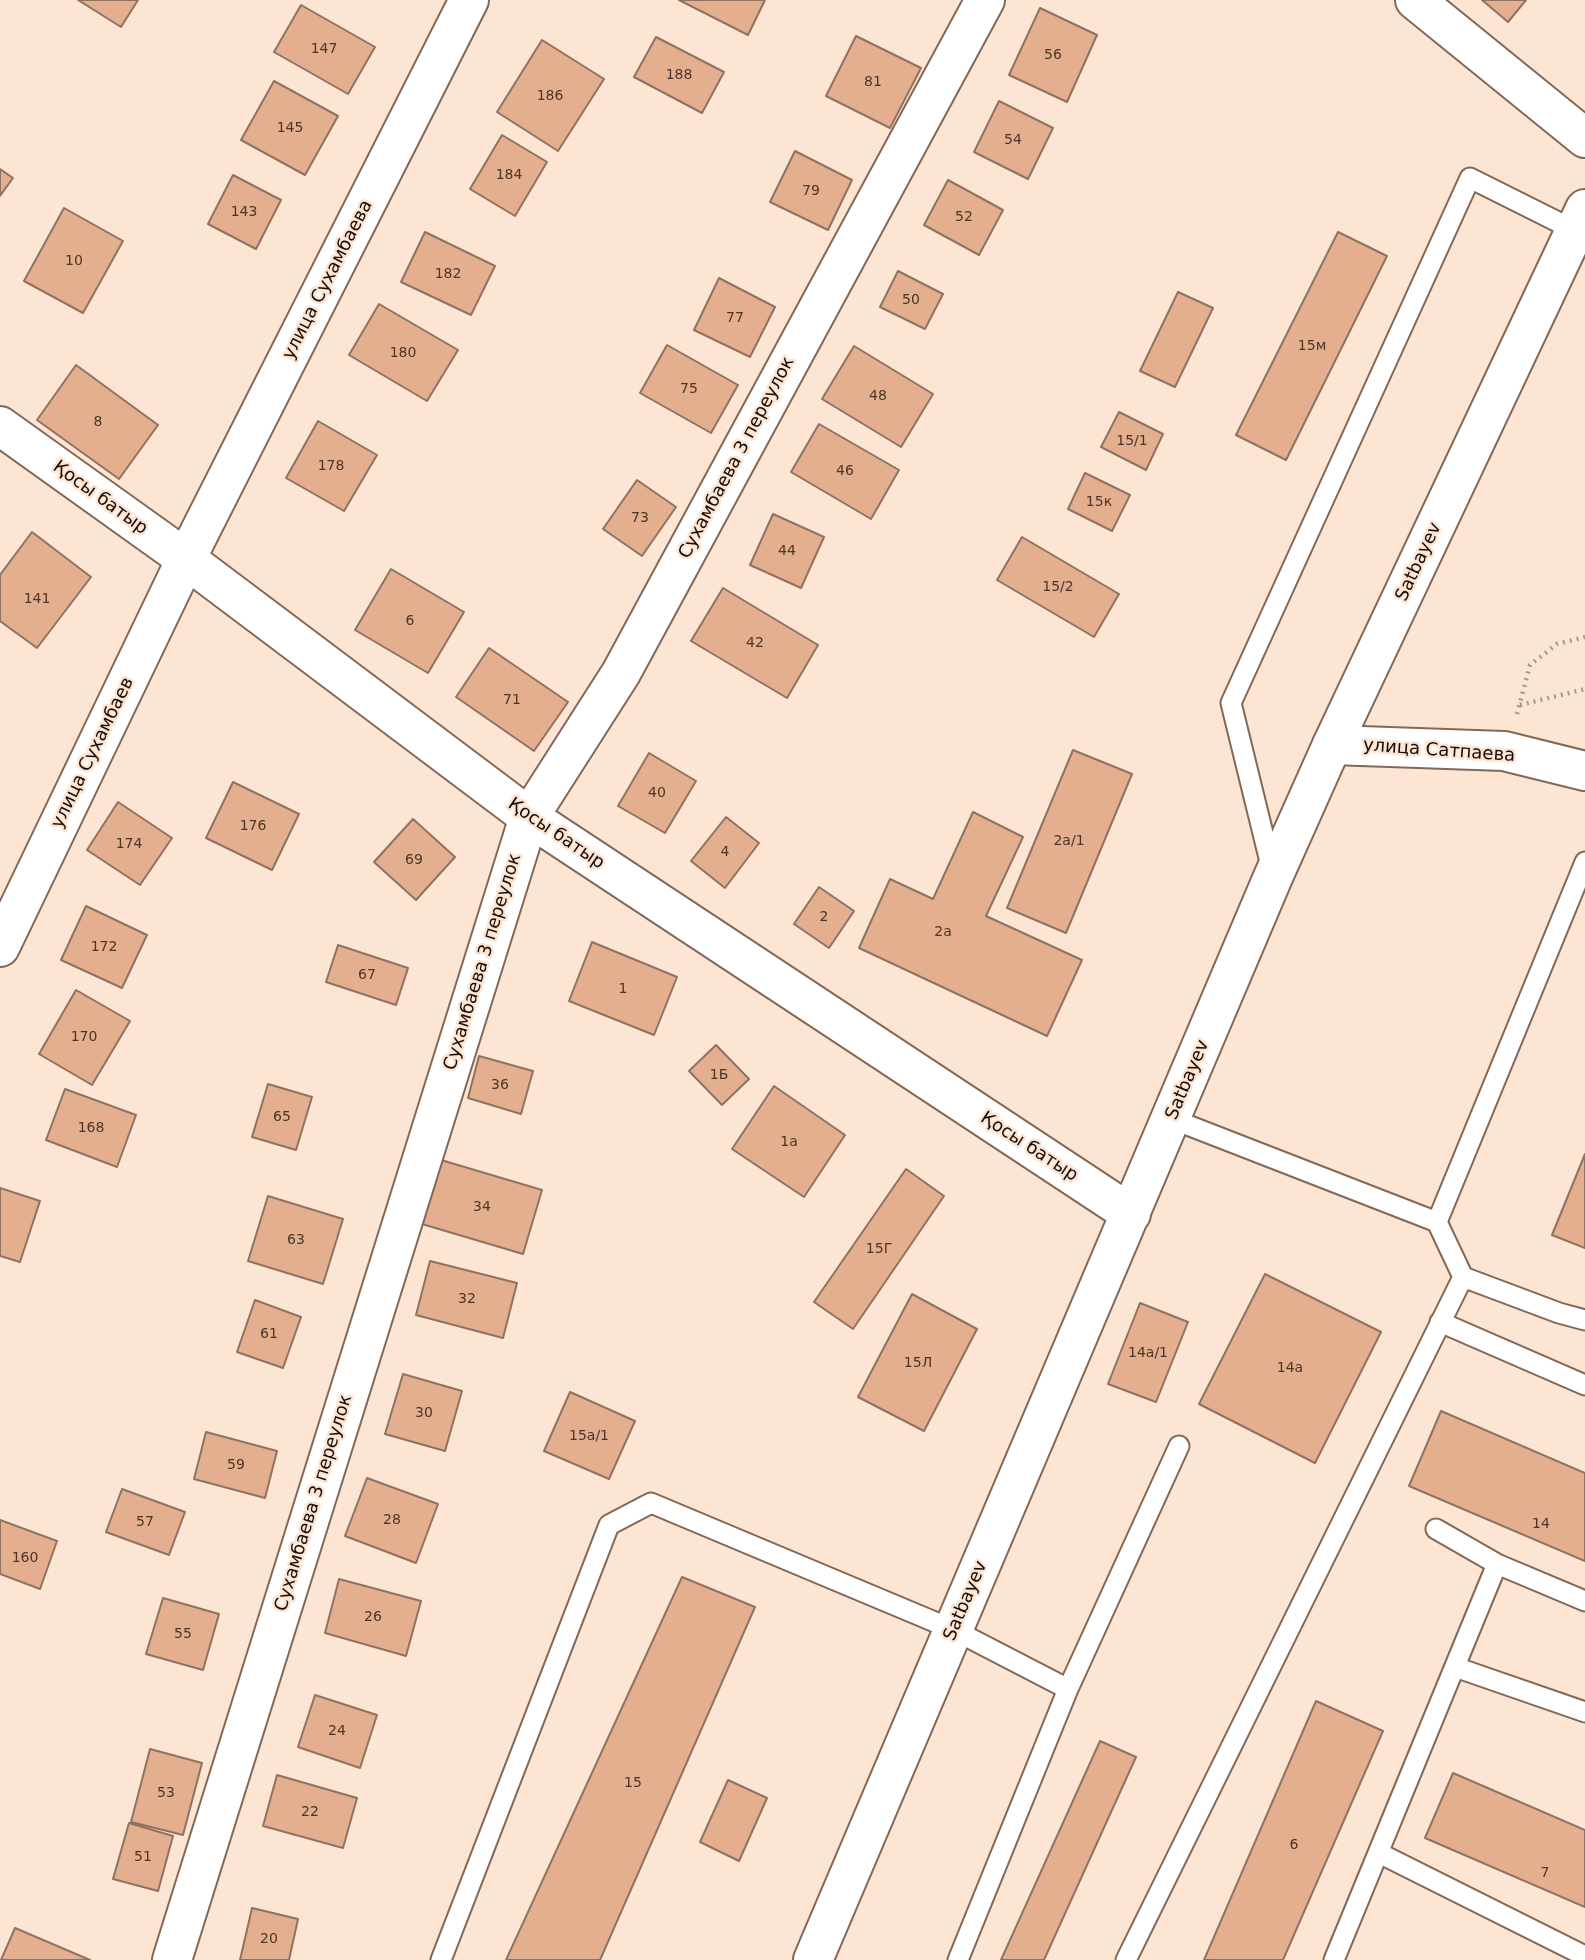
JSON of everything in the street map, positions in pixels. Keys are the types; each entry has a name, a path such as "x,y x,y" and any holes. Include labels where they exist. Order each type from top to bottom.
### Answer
{"street":[{"name":"улица Сухамбаева","path":"186,559 470,0"},
{"name":"Сухамбаева 3 переулок","path":"172,1960 528,817 621,673 985,0"},
{"path":"1415,0 1585,138"},
{"name":"Satbayev","path":"813,1960 1273,877 1332,744 1580,220"},
{"name":"Қосы батыр","path":"0,426 186,559 528,817 1132,1214"},
{"name":"улица Сухамбаев","path":"0,947 186,559"},
{"name":"улица Сатпаева","path":"1332,744 1504,751 1585,771"}],"lane":[{"path":"1273,877 1231,702 1470,178 1580,220"},
{"path":"1437,1222 1585,862"},
{"path":"1171,1119 1437,1222 1462,1277 1585,1320"},
{"path":"1126,1960 1462,1277"},
{"path":"1440,1322 1585,1385"},
{"path":"958,1960 1068,1689 1180,1446"},
{"path":"441,1960 609,1525 651,1503 954,1630 1068,1689"},
{"path":"1436,1529 1497,1564 1585,1601"},
{"path":"1334,1960 1497,1564"},
{"path":"1455,1667 1585,1712"},
{"path":"1379,1853 1585,1956"}],"path":[{"path":"1504,751 1530,665 1557,645 1585,637"},
{"path":"1520,705 1585,689"}],"building":[{"path":"78,0 138,0 121,27"},
{"path":"679,0 765,0 748,35"},
{"path":"1482,0 1526,0 1508,22"},
{"path":"301,5 375,47 348,94 274,52"},
{"path":"1040,8 1097,35 1067,102 1009,75"},
{"path":"856,36 921,68 890,128 826,96"},
{"path":"656,37 724,72 702,113 634,77"},
{"path":"542,40 604,79 558,151 497,112"},
{"path":"274,81 338,116 305,175 241,140"},
{"path":"999,101 1053,128 1028,179 974,152"},
{"path":"502,135 547,162 515,216 470,189"},
{"path":"795,151 852,180 828,230 770,202"},
{"path":"0,169 13,178 0,196"},
{"path":"233,175 281,200 256,249 208,224"},
{"path":"948,180 1003,210 979,255 924,225"},
{"path":"64,208 123,241 83,313 24,281"},
{"path":"425,232 495,266 471,315 401,282"},
{"path":"1338,232 1387,256 1286,460 1236,435"},
{"path":"898,271 943,294 925,329 880,307"},
{"path":"719,278 775,307 750,357 694,330"},
{"path":"1178,292 1213,308 1175,387 1140,371"},
{"path":"379,304 458,350 427,401 349,355"},
{"path":"667,345 738,385 711,433 640,393"},
{"path":"854,346 933,394 901,447 822,399"},
{"path":"76,365 158,425 119,479 37,420"},
{"path":"1119,412 1163,434 1146,470 1101,447"},
{"path":"318,421 377,455 344,511 286,478"},
{"path":"819,424 899,470 871,519 791,472"},
{"path":"1085,473 1130,495 1112,531 1068,509"},
{"path":"637,480 676,507 642,556 603,529"},
{"path":"773,514 824,537 801,588 750,565"},
{"path":"32,532 91,577 37,648 0,621 0,575"},
{"path":"1022,537 1119,594 1094,637 997,580"},
{"path":"391,569 464,612 428,673 355,630"},
{"path":"723,588 818,645 787,698 691,641"},
{"path":"489,648 568,702 534,751 456,697"},
{"path":"1073,750 1132,774 1066,933 1007,908"},
{"path":"649,753 696,781 665,833 618,806"},
{"path":"233,782 299,814 272,870 206,838"},
{"path":"118,802 172,838 140,885 87,850"},
{"path":"973,812 1023,837 986,916 1082,960 1047,1036 859,948 890,879 933,899"},
{"path":"726,817 759,843 725,888 691,861"},
{"path":"413,819 455,857 416,900 374,862"},
{"path":"819,887 854,911 829,948 794,924"},
{"path":"86,906 147,935 122,988 61,960"},
{"path":"592,942 677,977 654,1035 569,1001"},
{"path":"338,945 408,968 396,1005 326,982"},
{"path":"76,990 130,1021 92,1085 39,1054"},
{"path":"716,1045 749,1079 722,1105 689,1071"},
{"path":"479,1056 533,1071 521,1114 468,1098"},
{"path":"268,1084 312,1097 296,1150 252,1137"},
{"path":"774,1086 845,1135 804,1197 732,1149"},
{"path":"65,1089 136,1115 117,1167 46,1140"},
{"path":"1585,1154 1585,1248 1552,1235"},
{"path":"441,1160 542,1190 523,1254 422,1224"},
{"path":"906,1169 944,1196 853,1329 814,1302"},
{"path":"0,1188 40,1201 20,1262 0,1256"},
{"path":"268,1196 343,1219 323,1284 248,1261"},
{"path":"430,1261 517,1283 503,1338 416,1315"},
{"path":"1265,1274 1381,1332 1315,1463 1199,1404"},
{"path":"912,1294 977,1329 924,1431 858,1397"},
{"path":"255,1300 301,1317 283,1368 237,1352"},
{"path":"1140,1303 1188,1322 1156,1402 1108,1384"},
{"path":"403,1374 462,1391 445,1451 385,1434"},
{"path":"570,1392 635,1421 609,1479 544,1451"},
{"path":"1441,1411 1585,1473 1585,1561 1409,1486"},
{"path":"206,1432 277,1451 265,1498 194,1479"},
{"path":"367,1478 438,1504 416,1563 345,1536"},
{"path":"122,1489 185,1512 169,1555 106,1532"},
{"path":"0,1520 57,1541 40,1589 0,1574"},
{"path":"682,1577 755,1607 600,1960 506,1960"},
{"path":"339,1579 421,1601 406,1656 325,1633"},
{"path":"163,1598 219,1614 203,1670 146,1654"},
{"path":"315,1695 377,1715 360,1768 298,1747"},
{"path":"1316,1701 1383,1731 1283,1960 1204,1960"},
{"path":"1100,1741 1136,1757 1044,1960 1001,1960"},
{"path":"150,1749 202,1763 183,1835 131,1822"},
{"path":"1453,1773 1585,1830 1585,1907 1425,1838"},
{"path":"277,1775 357,1798 343,1848 263,1826"},
{"path":"728,1780 767,1798 739,1861 700,1842"},
{"path":"129,1823 173,1836 158,1891 113,1879"},
{"path":"252,1908 298,1919 289,1960 240,1960"},
{"path":"15,1928 90,1960 1,1960"}]}
